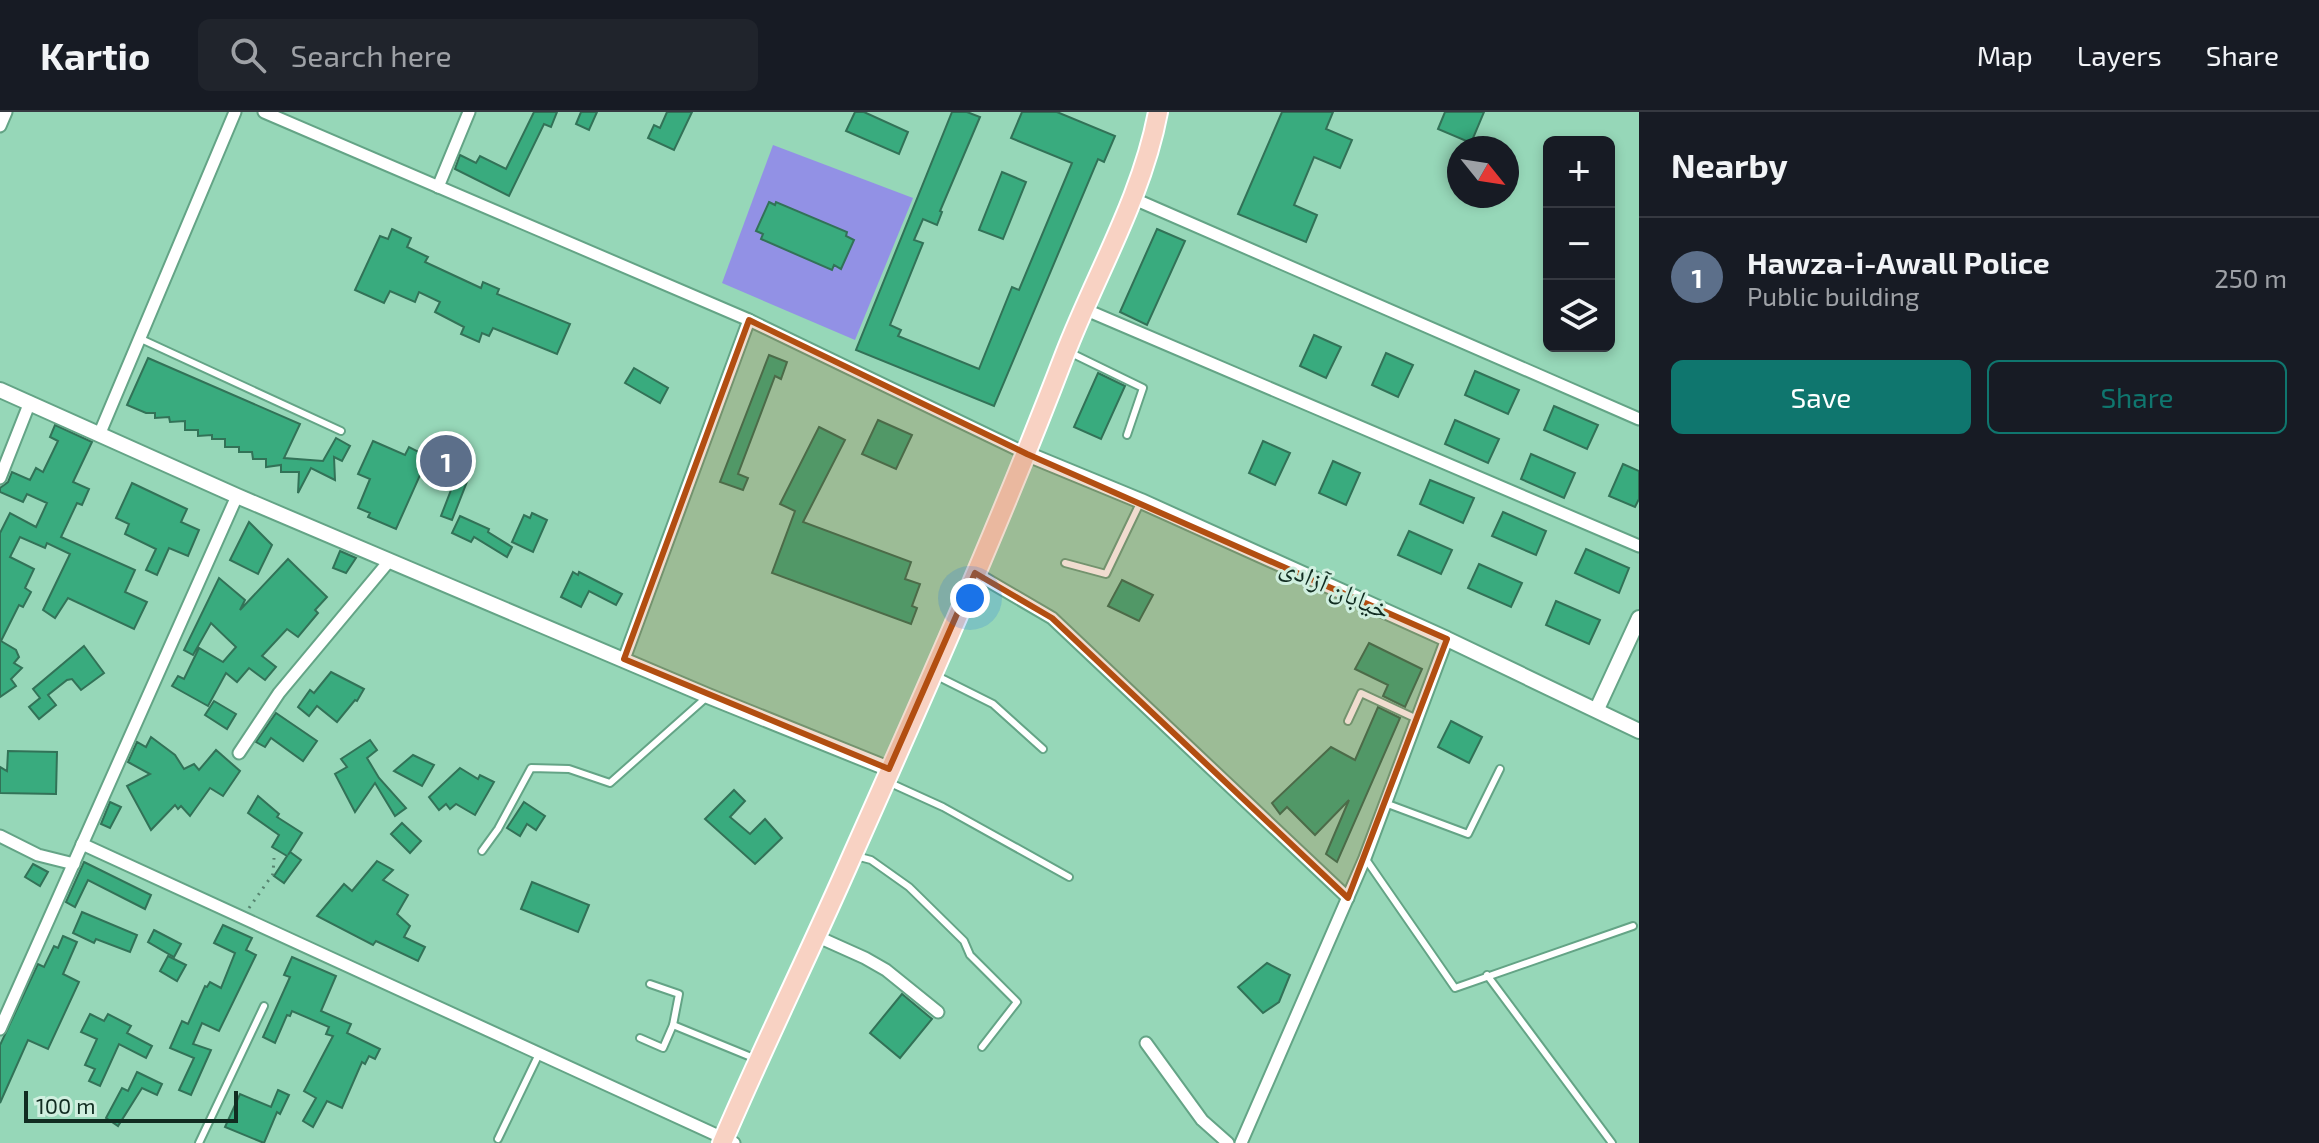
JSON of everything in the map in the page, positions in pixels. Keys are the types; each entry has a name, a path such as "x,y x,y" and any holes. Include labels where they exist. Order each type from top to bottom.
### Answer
{"highway":[{"path":"727,1141 759,1060 853,856 1027,454 1066,350 1132,198 1152,145 1158,112"}],"street":[{"path":"0,126 6,112"},
{"path":"99,435 235,112"},
{"path":"264,112 749,320 1027,454"},
{"path":"438,187 469,112"},
{"path":"1132,198 1639,419"},
{"path":"1084,309 1639,546"},
{"path":"624,659 749,320"},
{"path":"0,390 237,496 624,659 887,775"},
{"path":"0,478 30,402"},
{"name":"خیابان آزادی","path":"1027,454 1141,501 1447,639 1639,731"},
{"path":"0,1029 237,496"},
{"path":"239,753 279,693 390,560"},
{"path":"975,573 1052,618 1348,898"},
{"path":"1597,709 1639,618"},
{"path":"1241,1143 1365,858 1447,639"},
{"path":"0,836 38,855 74,864"},
{"path":"82,844 727,1141"},
{"path":"816,936 886,970 938,1012"},
{"path":"1146,1043 1202,1120 1228,1143"}],"lane":[{"path":"141,339 341,431"},
{"path":"1066,350 1143,388 1127,435"},
{"path":"1065,563 1106,574 1141,501"},
{"path":"931,673 993,704 1043,749"},
{"path":"1348,721 1361,693 1417,719"},
{"path":"482,851 531,768 569,769 610,783 708,696"},
{"path":"1385,803 1468,834 1500,769"},
{"path":"887,775 1069,877"},
{"path":"853,856 871,860 909,887 964,941 970,955 1017,1002 982,1047"},
{"path":"1365,858 1455,988 1633,926"},
{"path":"1487,975 1612,1143"},
{"path":"640,1038 663,1048 673,1025 679,994 650,984"},
{"path":"199,1143 264,1006"},
{"path":"673,1025 759,1060"},
{"path":"498,1139 539,1054"}],"path":[{"path":"243,918 273,874 274,858"}],"highlighted area":[{"path":"749,320 1027,454 1447,639 1348,898 1052,618 975,573 889,769 624,659"}],"shaded area":[{"path":"773,145 913,198 855,340 722,283"}],"building":[{"path":"534,112 557,112 551,127 544,124 509,196 455,169 460,155 476,163 480,156 506,169"},
{"path":"581,112 597,112 589,130 576,124"},
{"path":"667,112 692,112 674,150 648,138 654,125 660,128"},
{"path":"855,112 864,112 908,132 899,154 846,131"},
{"path":"952,112 967,112 980,117 937,225 923,219 914,240 923,243 890,325 901,330 898,336 979,369 1012,287 1019,290 1072,163 1011,138 1022,112 1057,112 1115,136 1104,162 1098,159 994,406 856,350"},
{"path":"1282,112 1333,112 1326,129 1352,140 1340,168 1314,157 1294,205 1317,215 1306,242 1238,214"},
{"path":"1445,112 1484,112 1474,136 1454,136 1438,129"},
{"path":"1002,172 1026,182 1003,239 979,230"},
{"path":"769,202 775,205 776,202 847,232 846,236 854,240 841,269 834,265 832,270 761,239 763,234 756,231"},
{"path":"392,229 411,238 407,247 428,257 425,262 481,288 483,282 499,289 497,294 570,324 557,354 493,328 489,336 482,333 479,342 461,334 464,327 435,312 440,302 419,292 415,302 390,291 384,303 355,290 380,236 388,239"},
{"path":"1157,229 1185,241 1147,325 1120,312"},
{"path":"1314,335 1341,347 1326,378 1300,366"},
{"path":"1386,353 1413,365 1398,397 1372,385"},
{"path":"769,355 787,362 781,379 775,376 738,474 748,478 743,490 720,482"},
{"path":"148,358 300,424 284,458 323,461 336,438 350,446 342,461 334,457 335,480 311,468 298,493 299,472 281,472 281,465 266,467 266,459 253,459 252,452 239,452 239,447 225,447 225,439 212,439 212,435 198,436 198,430 185,430 185,421 170,422 169,417 155,418 155,413 146,413 127,405"},
{"path":"634,368 668,388 660,403 625,383"},
{"path":"1475,371 1519,390 1508,414 1465,395"},
{"path":"1098,373 1125,386 1101,439 1074,427"},
{"path":"1554,406 1598,425 1587,449 1544,430"},
{"path":"878,420 912,435 896,469 862,454"},
{"path":"1455,420 1499,439 1488,463 1445,444"},
{"path":"55,425 92,442 73,482 89,489 82,505 77,503 61,537 135,570 125,592 147,602 134,629 68,598 55,618 43,610 70,554 47,543 45,548 20,537 10,557 34,569 25,588 31,592 23,607 19,605 1,641 16,650 19,657 14,663 22,668 11,679 16,686 0,697 0,533 10,513 36,527 47,503 27,494 23,502 0,492 0,488 8,482 12,472 30,480 36,468 43,472 58,441 50,437"},
{"path":"819,427 845,440 803,522 911,562 905,579 920,584 912,606 917,608 911,624 772,573 795,511 780,504"},
{"path":"373,441 405,455 409,447 458,472 470,474 452,520 441,516 451,490 420,475 396,529 368,517 370,513 358,508 370,479 358,474"},
{"path":"1263,441 1290,453 1275,485 1249,473"},
{"path":"1531,454 1575,473 1564,498 1521,479"},
{"path":"1333,461 1360,473 1346,505 1319,493"},
{"path":"1623,464 1639,471 1639,499 1635,507 1609,496"},
{"path":"1430,480 1474,498 1463,523 1420,504"},
{"path":"132,483 187,509 181,522 199,530 188,556 169,548 157,575 146,570 156,549 125,534 129,524 116,518"},
{"path":"1503,512 1546,531 1536,555 1492,536"},
{"path":"532,513 547,520 533,552 512,542 524,515 530,518"},
{"path":"460,516 489,529 488,532 512,547 507,557 474,537 471,542 452,533"},
{"path":"249,522 272,545 258,574 230,560"},
{"path":"1409,531 1452,550 1441,574 1398,555"},
{"path":"1586,549 1629,568 1619,593 1575,573"},
{"path":"340,551 356,558 346,573 333,568"},
{"path":"288,559 327,597 298,637 287,629 262,656 276,667 265,680 249,668 237,682 226,673 208,706 172,686 178,676 184,679 199,648 223,662 236,647 211,623 193,655 184,650 219,578 245,600 240,610"},
{"path":"1479,564 1522,583 1511,607 1468,588"},
{"path":"573,572 578,575 579,572 622,594 616,605 589,591 581,607 561,597"},
{"path":"1122,580 1153,595 1139,621 1108,606"},
{"path":"1556,601 1600,620 1589,644 1546,625"},
{"path":"1369,643 1422,669 1405,707 1383,696 1388,685 1355,669"},
{"path":"84,646 104,673 81,690 72,679 67,680 48,695 56,705 39,719 29,707 40,698 33,689"},
{"path":"331,672 364,689 337,722 317,706 309,716 298,707 310,690 314,693"},
{"path":"214,701 236,714 227,729 205,715"},
{"path":"1378,707 1400,718 1337,862 1326,854 1349,800 1315,835 1287,807 1280,814 1272,803 1331,747 1355,760"},
{"path":"276,713 317,741 303,761 271,738 265,747 256,742"},
{"path":"1451,721 1482,737 1469,763 1438,747"},
{"path":"151,737 175,755 184,769 194,764 199,770 216,750 240,771 223,796 210,788 190,816 181,806 178,809 175,805 151,830 127,786 150,774 128,762 137,742 146,747"},
{"path":"370,740 377,750 367,758 379,778 406,808 395,816 375,783 355,812 335,774 347,767 341,759"},
{"path":"8,751 57,752 56,794 0,793 0,767 7,771"},
{"path":"413,755 434,765 422,786 394,771"},
{"path":"460,768 478,779 480,775 494,782 475,815 456,804 450,809 446,804 439,810 429,797"},
{"path":"734,790 745,801 730,817 750,834 765,819 782,838 755,864 705,819"},
{"path":"258,796 279,814 277,817 302,833 288,855 290,852 301,860 284,883 274,876 287,856 272,847 279,835 248,813"},
{"path":"110,802 121,807 110,828 101,824"},
{"path":"524,802 545,816 536,830 527,824 520,836 507,828"},
{"path":"402,823 421,841 410,853 391,834"},
{"path":"377,861 393,870 383,880 408,895 397,914 410,926 404,937 425,947 418,961 376,941 373,945 317,916 344,884 352,891"},
{"path":"84,862 151,895 145,909 88,880 75,907 66,902"},
{"path":"33,864 48,872 40,886 25,877"},
{"path":"532,882 589,905 578,932 521,909"},
{"path":"82,912 137,935 130,952 96,939 94,943 73,933"},
{"path":"223,925 252,938 246,950 256,955 219,1031 202,1023 193,1044 211,1050 191,1095 179,1090 194,1058 170,1048 182,1021 188,1024 205,986 210,982 221,988 235,953 214,943"},
{"path":"154,930 181,944 174,957 148,942"},
{"path":"63,936 77,942 63,974 79,982 48,1049 28,1040 0,1103 0,1045 38,964 44,967 54,946 58,948"},
{"path":"168,956 186,965 177,981 160,971"},
{"path":"292,957 336,976 321,1011 351,1024 347,1033 380,1049 375,1059 369,1056 365,1064 362,1062 342,1108 327,1101 313,1127 303,1121 316,1098 304,1091 333,1036 326,1034 329,1027 292,1011 290,1016 287,1015 275,1043 263,1037 290,977 284,975"},
{"path":"1267,963 1290,975 1279,1002 1263,1013 1238,987"},
{"path":"902,994 932,1019 900,1058 870,1033"},
{"path":"90,1014 104,1021 108,1014 131,1026 127,1033 152,1046 146,1058 119,1044 100,1086 89,1081 95,1069 85,1065 97,1039 81,1032"},
{"path":"137,1072 162,1084 157,1095 142,1088 118,1126 106,1118 122,1088 128,1091"},
{"path":"278,1090 289,1095 280,1114 277,1112 264,1143 225,1127 240,1094 271,1107"}],"place":[{"name":"Hawza-i-Awall Police","path":"446,461"}]}
